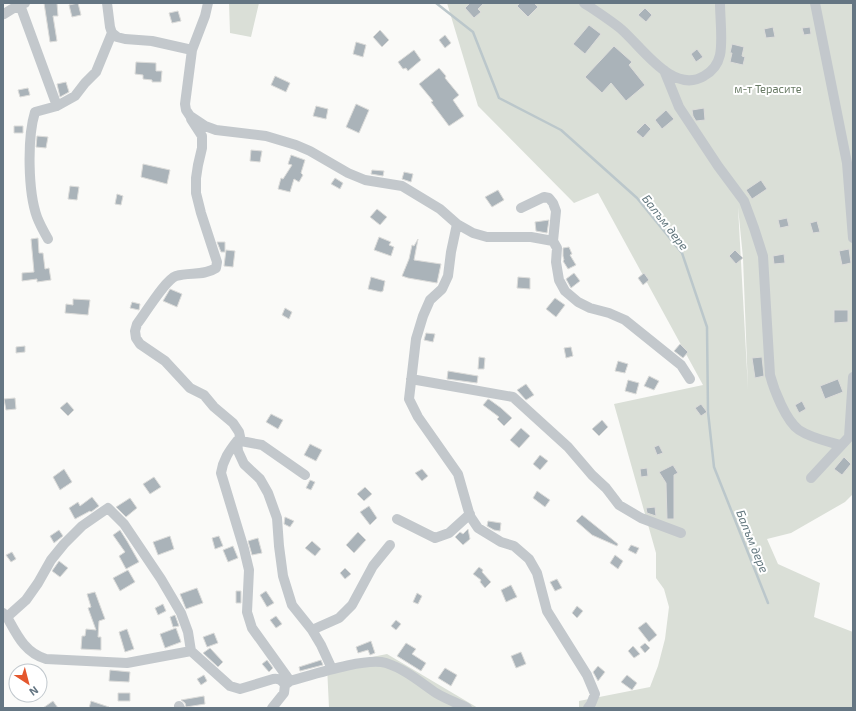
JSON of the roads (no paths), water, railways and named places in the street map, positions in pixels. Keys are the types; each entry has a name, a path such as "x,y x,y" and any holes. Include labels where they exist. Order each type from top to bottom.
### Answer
{"street":[{"path":"48,240 37,216 33,196 30,165 30,139 35,112 57,106 75,96 84,83 96,72 112,33 108,3"},
{"path":"208,3 205,16 192,50 185,104 186,110 202,136 202,148 198,165 196,192 201,213 217,262 216,268 210,272 176,276 167,282 137,324 135,331 136,338 140,344 165,361 190,388 204,395 214,407 233,423 239,432 238,451 244,464 260,479 268,493 277,518 282,568 292,605 312,630 321,645 332,670"},
{"path":"584,3 621,29 672,77 686,81 702,78 714,68 718,61 720,53 720,3"},
{"path":"816,3 846,164 853,238"},
{"path":"3,14 23,4 57,106"},
{"path":"112,33 125,40 152,41 192,50"},
{"path":"664,70 679,107 744,202 754,228 763,256 770,375 788,418 798,430 811,437 840,446"},
{"path":"190,116 205,126 216,130 266,136 296,145 310,151 348,173 365,180 402,186 440,209 458,224 473,233 487,237 531,237 553,241"},
{"path":"521,208 544,197 549,198 556,211 553,241 557,248 556,262 559,280 565,291 578,302 590,308 609,312 625,320 681,364 690,380"},
{"path":"458,224 451,252 448,276 442,289 430,300 416,339 410,399 418,417 458,474 472,521 478,528 501,542 514,546 529,559 537,573 547,611 587,675 595,694 588,708"},
{"path":"811,478 849,437 853,377"},
{"path":"411,379 513,397 568,447 592,475 606,488 619,505 641,518 681,533"},
{"path":"239,441 262,446 305,475"},
{"path":"239,441 229,451 223,463 221,473 249,570 247,612 252,628 288,683"},
{"path":"191,652 127,663 46,659 37,656 27,648 5,615 26,600 51,560 64,544 82,526 108,508 124,524 161,579 181,613 188,632 191,652 230,686 240,689 275,678 288,683 332,670 364,663 385,663 398,668 438,694 467,708"},
{"path":"397,519 435,538 449,533 470,514"},
{"path":"312,630 339,618 352,605 372,566 390,545"},
{"path":"272,708 284,693 288,683"}],"waterway":[{"name":"Балъм дере","path":"436,3 473,32 499,98 561,130 637,198 682,253 707,327 708,412 714,467 768,603"}],"park label":[{"name":"м-т Терасите","path":"768,88"}]}
